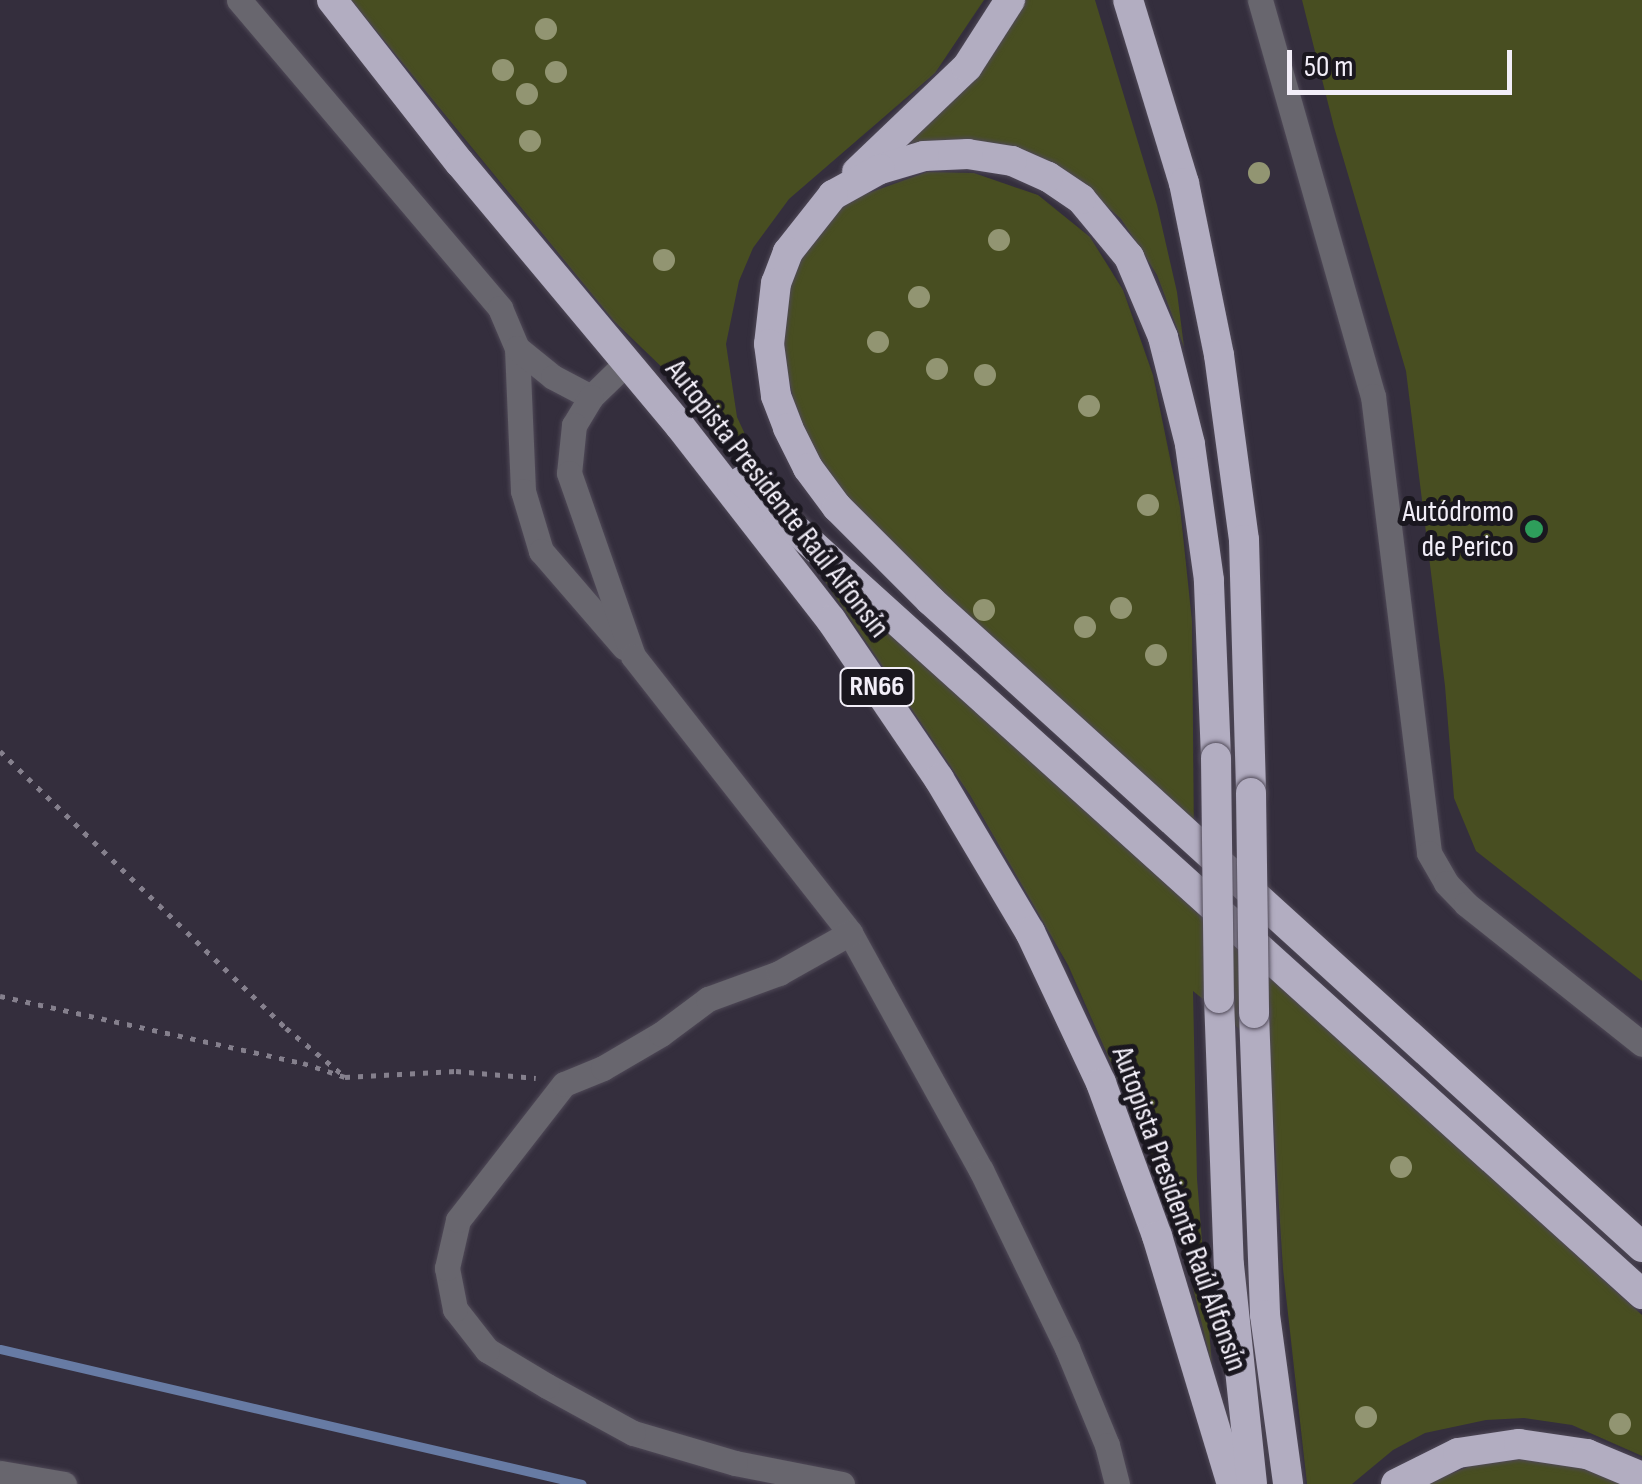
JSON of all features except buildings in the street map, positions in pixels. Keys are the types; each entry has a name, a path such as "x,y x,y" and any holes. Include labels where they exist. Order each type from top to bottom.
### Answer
{"highway":[{"name":"Autopista Presidente Raúl Alfonsín","path":"332,0 680,426 831,620 939,779 1030,932 1114,1117 1201,1369 1232,1484"},
{"path":"1010,0 985,45 968,66 833,195 788,252 776,283 769,344 776,396 808,468 837,506 930,600 1642,1248"},
{"name":"Autopista Presidente Raúl Alfonsín","path":"1128,0 1184,182 1218,355 1244,540 1265,1316 1288,1484"},
{"path":"833,195 880,169 924,156 968,154 1012,161 1048,176 1081,199 1130,256 1163,337 1190,444 1209,580 1228,1264 1252,1484"},
{"path":"680,426 1642,1294"},
{"path":"1396,1484 1458,1453 1519,1444 1586,1454 1642,1477"}],"street":[{"path":"238,0 500,308 517,348 523,491 542,551 633,656 850,933 981,1170 1067,1348 1107,1445 1116,1484"},
{"path":"1260,0 1373,396 1430,852 1446,883 1466,904 1642,1044"},
{"path":"517,348 553,378 592,397"},
{"path":"626,363 592,397 574,425 569,473 633,656"},
{"path":"842,1484 735,1463 633,1433 487,1350 455,1310 447,1268 458,1220 564,1084 603,1068 661,1034 708,999 779,973 850,933"},
{"path":"0,1472 64,1484"}],"path":[{"path":"0,751 286,1028 345,1077"},
{"path":"0,996 303,1063 345,1077 456,1070 514,1073 564,1084"}],"green space":[{"path":"351,0 984,0 935,73 789,199 753,248 739,281 726,344 737,417 756,458 614,321"},
{"path":"1024,0 1095,0 1157,205 1177,292 1184,347 1157,275 1140,248 1121,219 1075,178 896,151 978,75"},
{"name":"Autódromo de Perico","path":"1302,0 1642,0 1642,981 1476,851 1454,798 1445,686 1406,371 1334,127"},
{"path":"927,172 974,173 1038,195 1090,237 1123,290 1153,375 1180,507 1192,621 1194,841 855,512 826,472 797,415 784,357 782,317 793,273 829,219 852,199"},
{"path":"805,552 1642,1315 1642,1456 1572,1425 1524,1418 1486,1420 1425,1433 1393,1450 1352,1484 1307,1484 1283,1269 1269,1053 1193,991 1197,1179 1212,1366 1186,1259 1156,1165 1068,965 970,795"},
{"path":"1528,1458 1595,1469 1629,1484 1425,1484 1473,1465"}],"waterway":[{"path":"0,1349 582,1484"}],"place":[{"name":"Autódromo de Perico","path":"1534,529"}]}
